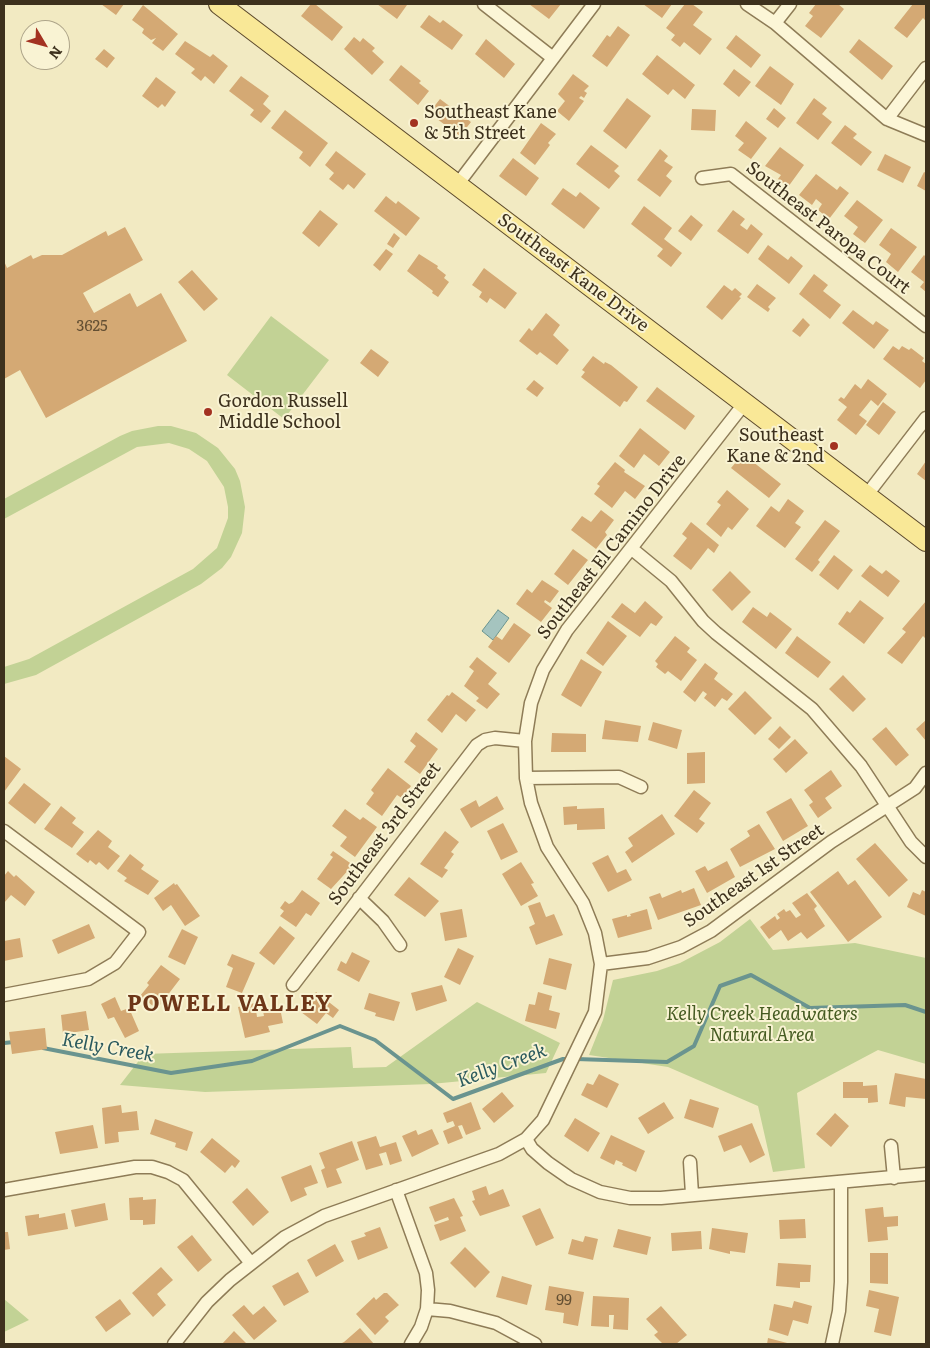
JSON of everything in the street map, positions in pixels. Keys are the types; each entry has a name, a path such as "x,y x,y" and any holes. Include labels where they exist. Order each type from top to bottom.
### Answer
{"main road":[{"name":"Southeast Kane Drive","path":"220,4 926,541"}],"street":[{"path":"484,4 553,58"},
{"path":"456,184 594,4"},
{"path":"747,4 775,23 887,119 926,135"},
{"path":"775,23 790,4"},
{"path":"887,119 926,68"},
{"name":"Southeast Paropa Court","path":"702,178 731,174 926,326"},
{"name":"Southeast El Camino Drive","path":"174,1344 208,1302 250,1262 285,1237 324,1216 499,1154 526,1139 543,1120 594,1012 601,964 595,932 583,903 547,847 537,825 526,778 525,741 537,685 554,650 744,404"},
{"path":"866,496 926,418"},
{"path":"632,549 671,580 703,621 716,633 812,709 861,766 911,842 926,857"},
{"name":"Southeast 3rd Street","path":"293,985 477,745 485,740 495,738 525,741"},
{"name":"Southeast 1st Street","path":"601,964 648,958 681,947 711,931 832,842 888,806 921,788 926,772"},
{"path":"526,778 619,777 641,786"},
{"path":"4,831 139,932 115,962 88,979 4,995"},
{"path":"359,898 383,921 400,945"},
{"path":"526,1139 532,1149 548,1164 571,1179 600,1192 646,1199 926,1174"},
{"path":"891,1146 894,1178"},
{"path":"690,1162 692,1194"},
{"path":"4,1190 135,1167 152,1167 168,1172 182,1180 250,1262"},
{"path":"832,1344 839,1311 841,1282 841,1182"},
{"path":"396,1190 426,1273 427,1308 421,1327 411,1344"},
{"path":"427,1308 450,1311 496,1323 535,1344"}],"green space":[{"path":"271,316 329,360 284,419 227,375"},
{"path":"158,426 171,426 196,433 218,448 235,469 240,481 245,507 242,533 231,557 222,568 201,584 36,675 4,684 4,667 29,659 193,569 217,548 228,518 224,487 207,461 189,449 169,443 137,447 4,519 4,499 120,436 132,431"},
{"name":"Kelly Creek Headwaters Natural Area","path":"750,919 773,950 855,943 926,958 926,1064 878,1050 797,1093 805,1168 773,1172 758,1106 668,1067 589,1055 603,1020 613,980 657,971 680,963 720,942"},
{"path":"477,1002 560,1043 546,1073 431,1084 205,1092 120,1085 144,1054 351,1047 353,1068 386,1067"},
{"path":"4,1299 29,1320 4,1332"}],"water":[{"path":"498,610 509,618 493,640 482,631"}],"building":[{"path":"101,4 124,4 116,15"},
{"path":"311,4 315,4 343,27 332,41 301,16"},
{"path":"377,4 406,4 407,5 397,19"},
{"path":"529,4 561,4 549,19"},
{"path":"643,4 672,4 662,18"},
{"path":"685,4 692,4 703,12 693,25 712,39 700,55 684,42 680,47 671,40 675,35 666,28"},
{"path":"816,4 838,4 844,9 821,38 805,26 813,16 809,13"},
{"path":"913,4 926,4 926,21 923,18 907,38 894,28"},
{"path":"143,5 178,34 163,51 152,43 156,38 151,40 142,33 144,29 132,20"},
{"path":"429,15 440,23 443,20 463,35 452,50 420,27"},
{"path":"618,26 630,35 607,67 592,56 607,35 610,37"},
{"path":"736,35 761,55 751,68 726,48"},
{"path":"354,37 360,42 363,38 375,48 372,51 384,62 372,75 344,49"},
{"path":"486,39 515,64 504,78 475,54"},
{"path":"859,39 893,66 882,80 849,52"},
{"path":"185,41 210,57 213,54 228,66 214,84 205,76 201,81 191,73 195,69 175,54"},
{"path":"104,49 115,58 107,68 95,59"},
{"path":"657,55 695,85 685,99 673,89 668,95 642,74"},
{"path":"401,65 421,81 419,83 429,91 418,105 389,80"},
{"path":"770,66 794,84 781,105 755,86"},
{"path":"734,69 751,82 739,97 723,84"},
{"path":"573,74 589,86 584,91 587,93 584,98 581,96 579,98 584,101 569,121 557,111 565,101 558,94"},
{"path":"241,76 269,96 263,104 271,111 261,123 250,115 254,110 229,91"},
{"path":"156,77 176,92 165,107 162,104 158,108 142,96"},
{"path":"627,98 651,116 626,149 603,131"},
{"path":"814,98 827,108 822,114 832,122 818,140 796,123"},
{"path":"440,99 471,122 460,136 429,113"},
{"path":"774,108 786,118 778,128 766,119"},
{"path":"692,109 716,110 715,131 691,130"},
{"path":"285,110 328,143 310,167 299,158 303,152 271,128"},
{"path":"746,121 767,138 751,159 738,150 744,143 735,136"},
{"path":"541,123 556,134 548,143 550,145 535,165 520,153"},
{"path":"845,125 857,134 853,138 872,152 861,166 831,143"},
{"path":"591,145 619,166 614,171 620,176 609,189 576,164"},
{"path":"780,147 804,165 788,187 778,179 781,175 765,166"},
{"path":"660,149 668,156 664,161 673,167 666,176 672,181 660,197 637,180"},
{"path":"336,151 366,174 354,189 348,184 343,190 329,179 334,173 325,165"},
{"path":"885,154 911,167 903,183 877,170"},
{"path":"513,158 539,178 526,196 499,176"},
{"path":"924,172 926,173 926,191 917,186"},
{"path":"816,174 837,190 840,186 849,193 829,219 818,210 822,204 816,199 812,205 799,195"},
{"path":"563,188 576,197 580,192 600,208 584,229 551,204"},
{"path":"386,196 396,204 398,201 420,218 406,236 374,211"},
{"path":"857,200 883,220 865,243 853,234 858,227 844,216"},
{"path":"644,206 672,228 664,239 682,253 671,267 657,256 663,249 631,224"},
{"path":"320,210 338,224 319,247 302,233"},
{"path":"733,210 745,219 740,225 747,230 751,224 763,234 748,254 717,231"},
{"path":"691,215 703,225 691,241 678,231"},
{"path":"125,227 143,260 83,293 94,313 130,293 137,307 161,293 187,341 46,418 20,370 4,379 4,261 7,268 31,255 33,259 42,255 62,255 106,231 108,236"},
{"path":"891,228 917,247 898,272 886,262 891,254 879,245"},
{"path":"394,233 400,238 393,248 387,244"},
{"path":"768,245 788,260 791,256 803,266 789,284 758,259"},
{"path":"386,249 393,254 380,271 373,265"},
{"path":"419,254 438,266 437,268 446,275 444,278 449,282 438,297 407,271"},
{"path":"924,255 926,257 926,292 920,287 924,282 911,272"},
{"path":"484,268 517,293 505,309 490,298 487,303 479,297 482,292 472,285"},
{"path":"192,270 218,299 204,311 178,282"},
{"path":"814,274 828,285 823,291 841,305 830,319 799,294"},
{"path":"757,284 776,298 768,307 770,309 768,312 747,297"},
{"path":"724,285 732,291 735,288 742,294 739,297 741,298 722,320 706,307"},
{"path":"853,310 873,325 876,321 889,330 874,349 842,323"},
{"path":"546,313 560,325 553,335 569,350 557,365 540,352 537,355 519,341 529,328 532,331"},
{"path":"803,318 810,325 800,337 792,331"},
{"path":"893,346 899,350 902,346 909,350 911,348 924,358 922,361 926,364 926,380 920,388 883,359"},
{"path":"371,349 389,362 378,377 360,363"},
{"path":"593,356 604,364 605,362 611,365 638,387 627,402 624,401 620,407 581,377 585,372 582,370"},
{"path":"868,379 887,394 878,406 871,400 859,415 867,421 856,435 837,420 847,407 838,400 841,397 844,399 855,384 861,389"},
{"path":"534,380 544,388 537,397 526,389"},
{"path":"657,387 695,416 685,430 646,401"},
{"path":"883,402 896,412 879,435 866,425"},
{"path":"640,428 670,452 659,466 644,454 634,468 619,456"},
{"path":"743,454 781,484 769,498 731,468"},
{"path":"926,461 926,481 917,474"},
{"path":"615,462 625,470 624,472 645,486 635,499 625,491 612,508 594,494 600,486 597,484"},
{"path":"727,490 749,509 732,530 728,527 721,537 706,524 721,505 717,502"},
{"path":"788,499 804,511 795,523 801,527 785,548 756,526 771,506 779,512"},
{"path":"601,510 614,520 605,532 607,535 596,549 571,530 582,516 591,522"},
{"path":"825,520 840,531 818,560 820,562 812,572 795,559"},
{"path":"691,522 719,545 714,553 708,548 691,570 673,556 687,538 682,534"},
{"path":"573,549 588,560 568,585 554,574"},
{"path":"834,555 853,570 838,590 819,575"},
{"path":"870,565 882,574 886,570 900,581 888,597 861,576"},
{"path":"730,571 751,592 732,611 712,590"},
{"path":"542,580 559,591 550,603 545,600 544,602 552,608 541,622 516,604 527,589 532,593"},
{"path":"860,600 884,618 864,644 838,624 847,611 850,613"},
{"path":"645,601 663,617 656,626 651,623 640,637 611,617 622,603 635,613"},
{"path":"926,601 926,639 923,636 902,664 887,653 906,632 902,629"},
{"path":"753,607 767,617 770,612 792,629 776,649 742,622"},
{"path":"608,621 627,636 603,666 586,653"},
{"path":"514,623 531,635 509,663 488,647 496,636 502,640"},
{"path":"675,636 690,648 687,652 697,660 681,681 668,671 665,674 656,667 658,664 655,661"},
{"path":"797,636 831,662 818,678 785,653"},
{"path":"477,657 497,673 488,684 500,694 487,709 476,701 479,698 464,686 474,671 469,667"},
{"path":"581,659 602,672 581,707 561,695"},
{"path":"705,663 718,673 714,679 733,694 727,701 722,698 715,707 704,698 707,694 703,691 695,702 683,692"},
{"path":"843,675 866,699 853,712 829,689"},
{"path":"745,691 772,718 755,735 728,709"},
{"path":"452,692 476,710 466,722 456,714 442,733 427,720 447,695 449,696"},
{"path":"605,720 641,726 638,742 602,739"},
{"path":"926,720 926,741 916,729"},
{"path":"653,722 682,730 677,749 648,740"},
{"path":"780,726 791,737 779,749 768,739"},
{"path":"886,727 909,755 896,766 872,739"},
{"path":"416,732 438,749 420,774 404,762 416,746 410,741"},
{"path":"552,733 586,734 586,752 551,752"},
{"path":"795,739 808,753 786,773 773,759"},
{"path":"705,752 705,783 687,784 687,753"},
{"path":"4,756 21,769 4,792"},
{"path":"388,768 411,786 402,798 397,795 382,816 366,804 374,793 371,790"},
{"path":"831,770 842,786 825,798 832,808 818,818 809,805 813,802 804,790"},
{"path":"24,783 51,804 35,824 8,803"},
{"path":"694,790 711,803 699,819 705,823 697,833 674,816"},
{"path":"497,796 504,809 471,828 460,809 476,800 479,807"},
{"path":"791,798 808,826 783,841 766,812"},
{"path":"61,806 76,818 72,823 84,832 72,848 44,829"},
{"path":"577,806 577,809 604,808 605,829 577,830 577,824 564,825 563,807"},
{"path":"345,809 360,820 363,817 377,827 355,857 340,846 347,837 332,826"},
{"path":"662,814 675,834 632,863 625,852 633,846 628,838"},
{"path":"503,823 518,852 501,860 487,831"},
{"path":"759,824 775,849 740,867 730,849 750,836 747,831"},
{"path":"98,830 112,841 108,847 120,856 108,870 99,862 96,865 90,860 88,863 76,854"},
{"path":"445,831 459,842 451,852 454,854 444,868 448,870 442,878 420,864"},
{"path":"875,843 908,880 889,897 856,859"},
{"path":"333,851 353,865 331,889 317,879 333,857 330,855"},
{"path":"130,854 144,865 141,869 159,881 148,895 124,881 127,878 117,871"},
{"path":"608,855 617,873 626,869 632,880 608,892 592,863"},
{"path":"727,861 735,877 707,893 695,871 705,866 708,871"},
{"path":"521,862 534,883 531,884 538,896 521,906 502,874"},
{"path":"8,871 14,877 16,875 35,892 25,906 11,895 4,903 4,876"},
{"path":"838,871 848,885 855,880 882,917 848,942 810,892"},
{"path":"409,877 439,901 425,917 394,895"},
{"path":"174,883 175,885 177,884 200,916 185,926 171,905 163,911 154,898"},
{"path":"694,888 701,905 658,920 649,897 660,893 662,898 681,890 682,893"},
{"path":"302,890 320,903 311,916 306,913 296,927 280,916 284,911 280,908 285,901 289,904 293,902"},
{"path":"922,890 926,892 926,916 907,907 913,892 920,895"},
{"path":"807,893 817,906 814,909 825,926 807,939 801,932 788,941 781,930 769,939 760,927 775,916 777,920 780,918 777,914 784,909 786,912 790,910 796,918 801,915 792,903"},
{"path":"540,902 546,917 554,914 563,935 536,945 529,927 535,924 528,906"},
{"path":"462,909 467,937 445,941 440,913"},
{"path":"647,909 652,929 618,938 612,919 627,915 627,917 631,916 630,914"},
{"path":"89,924 95,938 58,954 52,940"},
{"path":"280,926 295,938 274,965 259,953"},
{"path":"182,929 198,937 185,965 168,957"},
{"path":"20,938 23,957 4,961 4,941"},
{"path":"458,948 474,956 460,985 444,977"},
{"path":"352,952 370,961 359,982 337,970 341,961 346,964"},
{"path":"232,954 255,963 242,993 226,987 233,968 227,965"},
{"path":"549,958 572,964 566,990 543,984"},
{"path":"161,965 180,979 157,1009 140,996"},
{"path":"442,985 447,1001 416,1011 411,993"},
{"path":"316,992 339,1010 333,1018 326,1013 317,1024 301,1012"},
{"path":"538,992 552,996 549,1010 560,1013 556,1029 525,1021 529,1004 535,1005"},
{"path":"369,993 400,1002 394,1021 375,1016 376,1013 364,1009"},
{"path":"115,997 121,1011 129,1008 139,1031 125,1038 114,1017 108,1019 101,1004"},
{"path":"255,1003 257,1017 264,1016 263,1011 280,1008 283,1023 268,1026 270,1032 245,1038 238,1007"},
{"path":"86,1011 89,1030 63,1034 61,1015"},
{"path":"45,1028 47,1049 12,1054 9,1032"},
{"path":"895,1073 926,1079 926,1099 906,1097 905,1107 889,1104"},
{"path":"599,1074 619,1084 607,1108 581,1095 587,1083 593,1085"},
{"path":"843,1082 863,1082 863,1086 877,1085 878,1102 868,1103 868,1098 843,1098"},
{"path":"502,1092 514,1106 494,1123 482,1109"},
{"path":"690,1099 719,1108 713,1128 684,1118"},
{"path":"471,1102 481,1129 466,1135 462,1125 458,1126 463,1138 448,1144 443,1131 455,1126 453,1121 447,1123 443,1113"},
{"path":"664,1102 674,1118 648,1134 638,1118"},
{"path":"121,1105 122,1113 137,1111 139,1130 118,1132 119,1142 105,1144 102,1108"},
{"path":"835,1113 849,1126 831,1147 816,1134"},
{"path":"575,1118 600,1133 588,1152 564,1136"},
{"path":"155,1119 193,1132 187,1151 175,1147 176,1143 150,1134"},
{"path":"752,1123 765,1155 750,1163 741,1145 724,1152 718,1136"},
{"path":"93,1125 98,1148 60,1154 55,1132"},
{"path":"432,1129 439,1144 412,1157 402,1136 416,1130 418,1135"},
{"path":"611,1135 645,1151 636,1172 616,1160 614,1165 600,1158"},
{"path":"376,1136 380,1147 396,1142 402,1161 390,1165 386,1152 379,1154 383,1165 366,1170 357,1142"},
{"path":"212,1138 240,1161 235,1168 232,1165 225,1173 200,1152"},
{"path":"352,1141 359,1160 336,1169 342,1183 327,1188 321,1170 325,1168 319,1153"},
{"path":"311,1165 318,1183 304,1188 307,1195 291,1202 281,1177"},
{"path":"486,1186 489,1195 503,1189 510,1206 480,1216 472,1201 475,1200 472,1191"},
{"path":"247,1188 269,1212 253,1226 232,1202"},
{"path":"143,1197 143,1200 156,1199 155,1224 143,1225 143,1220 130,1220 129,1198"},
{"path":"454,1198 463,1216 460,1217 466,1231 440,1241 434,1225 449,1220 448,1217 435,1222 429,1207"},
{"path":"105,1203 108,1220 75,1227 71,1210"},
{"path":"883,1207 884,1217 898,1216 898,1226 887,1227 888,1240 868,1242 865,1209"},
{"path":"540,1208 554,1238 536,1246 522,1216"},
{"path":"65,1213 68,1229 28,1236 25,1216 39,1214 39,1218"},
{"path":"805,1219 806,1238 780,1239 779,1220"},
{"path":"380,1227 388,1248 358,1260 351,1241 366,1236 364,1233"},
{"path":"712,1228 748,1233 745,1253 730,1251 730,1254 709,1249"},
{"path":"618,1229 651,1237 647,1255 613,1247"},
{"path":"701,1231 702,1249 672,1251 671,1233"},
{"path":"4,1232 8,1232 10,1249 4,1250"},
{"path":"192,1235 212,1260 198,1272 177,1247"},
{"path":"585,1236 598,1239 593,1260 568,1254 572,1239 583,1242"},
{"path":"335,1244 344,1261 316,1277 307,1260"},
{"path":"465,1247 490,1272 475,1288 450,1263"},
{"path":"870,1253 888,1253 888,1284 870,1283"},
{"path":"778,1263 811,1265 810,1282 800,1282 800,1288 776,1286"},
{"path":"161,1267 173,1280 157,1294 166,1305 153,1317 132,1293"},
{"path":"298,1272 309,1292 284,1306 272,1286"},
{"path":"502,1276 532,1285 527,1305 496,1297"},
{"path":"549,1286 584,1292 578,1326 563,1323 564,1313 545,1310"},
{"path":"869,1290 899,1297 891,1336 874,1332 879,1309 866,1306"},
{"path":"384,1293 387,1293 399,1305 385,1317 389,1321 375,1335 356,1314 374,1297 376,1300"},
{"path":"593,1296 629,1298 628,1330 613,1329 614,1315 609,1315 609,1327 591,1326"},
{"path":"120,1299 131,1314 106,1332 95,1317"},
{"path":"794,1301 812,1306 808,1324 793,1320 788,1336 769,1330 774,1304 792,1308"},
{"path":"244,1305 253,1315 264,1306 277,1321 254,1340 232,1315"},
{"path":"661,1306 687,1335 676,1344 663,1344 654,1335 658,1332 646,1319"},
{"path":"360,1328 374,1344 340,1344 344,1342"},
{"path":"234,1331 247,1344 222,1344"},
{"path":"768,1338 791,1344 767,1344"}],"waterway":[{"name":"Kelly Creek","path":"576,1059 667,1062 694,1046 720,986 751,975 810,1008 905,1005 926,1012"},
{"name":"Kelly Creek","path":"43,1048 171,1073 252,1061 340,1026 375,1040 453,1099 563,1059 569,1059"},
{"name":"Kelly Creek","path":"4,1043 14,1042"}],"place":[{"name":"Southeast Kane & 5th Street","path":"414,123"},
{"name":"Gordon Russell Middle School","path":"208,412"},
{"name":"Southeast Kane & 2nd","path":"834,446"}],"district":[{"name":"POWELL VALLEY","path":"230,1005"}]}
